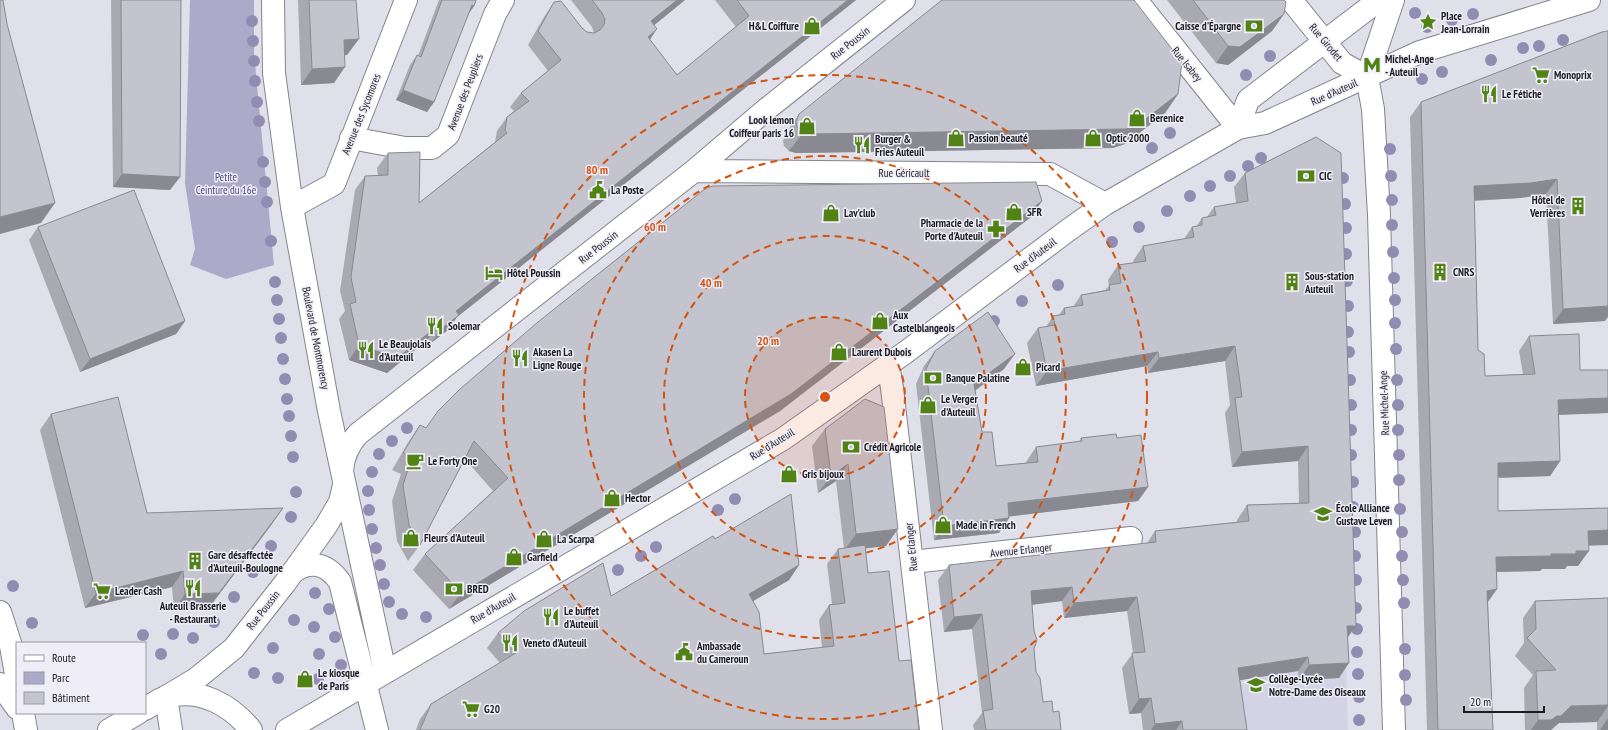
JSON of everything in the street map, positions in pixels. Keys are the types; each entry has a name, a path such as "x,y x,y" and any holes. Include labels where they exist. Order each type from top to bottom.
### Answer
{"street":[{"name":"Boulevard de Montmorency","path":"273,0 274,73 292,208 329,411 385,672"},
{"name":"Avenue des Sycomores","path":"292,208 334,184 406,0"},
{"name":"Avenue des Peupliers","path":"351,138 405,148 432,148 448,135 495,14 503,0"},
{"name":"Rue Poussin","path":"146,708 196,679 234,648 290,575 331,518 342,495 345,453 358,434 694,171 768,108 904,0"},
{"name":"Rue Isabey","path":"1136,0 1238,128"},
{"name":"Rue Girodet","path":"1291,0 1342,63 1367,77"},
{"path":"1238,128 1248,100 1379,0"},
{"path":"1367,77 1393,0"},
{"name":"Rue d'Auteuil","path":"287,730 783,439 888,364 1105,204 1238,128 1265,123 1420,52 1589,0"},
{"name":"Rue Michel-Ange","path":"1367,77 1373,109 1379,215 1394,730"},
{"name":"Rue Géricault","path":"694,171 1050,174 1105,204"},
{"name":"Rue Erlanger","path":"888,364 931,730"},
{"name":"Avenue Erlanger","path":"912,562 1131,538"},
{"path":"290,575 301,567 316,565 329,569 337,577 341,586 377,730"},
{"path":"0,612 14,647 16,669"},
{"path":"0,684 16,708"},
{"path":"146,692 166,697 184,695 204,696 217,702 233,713 251,730"},
{"path":"166,697 171,730"},
{"path":"108,730 136,714"}],"shaded area":[{"name":"Collège-Lycée Notre-Dame des Oiseaux","path":"1345,621 1348,730 1171,730 1178,636"}],"green space":[{"name":"Petite Ceinture du 16e","path":"190,0 254,0 254,53 274,265 226,279 190,265 195,249 185,183"}],"building":[{"path":"0,0 3,0 7,24 55,203 0,217"},
{"path":"121,0 181,0 180,177 122,174"},
{"path":"309,0 356,0 359,39 344,40 345,67 312,69"},
{"path":"442,0 476,0 474,6 472,5 434,102 403,90 417,55 421,57"},
{"path":"592,0 677,0 651,21 657,29 648,37 677,75 749,16 737,0 848,0 456,311 459,315 441,329 439,325 397,358 359,345 350,304 356,302 351,277 365,176 388,175 388,153 420,152 419,203 507,133 505,130 507,117 529,101 521,93 561,60 538,31 554,2 561,1 582,28 587,32 594,33 600,30 604,25 605,19"},
{"path":"942,0 1134,0 1182,62 1178,94 1138,125 1126,129 810,134 803,133 797,127 796,122 799,114"},
{"path":"1193,0 1284,0 1286,2 1284,14 1240,47 1228,46"},
{"path":"1608,31 1608,306 1563,309 1557,179 1531,183 1474,186 1478,350 1484,354 1485,376 1535,374 1529,336 1579,334 1580,370 1608,370 1608,398 1558,400 1560,461 1498,463 1498,511 1608,508 1608,530 1588,531 1589,551 1576,551 1576,554 1551,554 1551,556 1496,557 1497,589 1487,591 1493,730 1438,730 1421,102"},
{"path":"1316,137 1341,153 1356,626 1347,626 1349,663 1309,665 1308,657 1238,668 1247,730 1183,730 1182,721 1155,724 1151,698 1139,699 1132,653 1145,652 1137,597 1074,603 1072,587 1031,591 1034,631 1037,640 1034,649 1036,672 1040,678 1043,702 1052,701 1053,712 1059,711 1061,730 986,730 983,711 993,709 982,614 954,617 949,565 1156,542 1155,531 1249,521 1247,505 1309,503 1308,446 1242,452 1235,398 1242,397 1235,346 1159,358 1158,352 1047,371 1038,328 1055,325 1053,316 1065,314 1064,308 1083,305 1081,295 1110,290 1109,285 1121,283 1118,265 1146,261 1143,246 1194,237 1192,227 1202,225 1202,218 1216,215 1214,207 1248,201 1245,173"},
{"path":"1036,182 1042,201 791,394 461,593 425,554 508,478 474,441 420,545 409,525 403,485 412,457 403,453 420,425 426,428 438,411 459,390 538,322 706,188 713,186"},
{"path":"134,190 185,321 90,359 38,227"},
{"path":"988,312 1015,354 974,384 982,432 992,432 996,466 1038,462 1036,447 1082,441 1081,438 1116,434 1117,438 1141,435 1148,487 1008,503 1009,518 944,526 926,369 935,351"},
{"path":"118,397 147,513 283,508 219,593 185,594 183,571 96,593 51,414"},
{"path":"865,399 884,407 898,529 856,534 848,464 831,476 825,429"},
{"path":"791,494 799,565 749,594 759,612 764,654 834,646 829,605 845,603 838,549 865,545 868,573 889,571 899,661 911,660 919,730 420,730 431,704 516,653 498,633 524,611 603,563 611,596 713,536 715,539"},
{"path":"1608,598 1608,705 1571,706 1561,716 1557,716 1551,720 1538,720 1536,671 1556,670 1527,638 1536,629 1535,601"}],"place":[{"name":"Place Jean-Lorrain","path":"1428,22"},
{"name":"H&L Coiffure","path":"812,26"},
{"name":"Caisse d'Épargne","path":"1254,26"},
{"name":"Michel-Ange - Auteuil","path":"1372,65"},
{"name":"Monoprix","path":"1541,75"},
{"name":"Le Fétiche","path":"1489,94"},
{"name":"Berenice","path":"1137,118"},
{"name":"Look lemon Coiffeur paris 16","path":"807,126"},
{"name":"Passion beauté","path":"956,138"},
{"name":"Optic 2000","path":"1093,138"},
{"name":"Burger & Fries Auteuil","path":"862,145"},
{"name":"CIC","path":"1306,176"},
{"name":"La Poste","path":"598,190"},
{"name":"Hôtel de Verrières","path":"1578,206"},
{"name":"SFR","path":"1014,212"},
{"name":"Lav'club","path":"831,213"},
{"name":"Pharmacie de la Porte d'Auteuil","path":"996,229"},
{"name":"CNRS","path":"1440,272"},
{"name":"Hôtel Poussin","path":"494,273"},
{"name":"Sous-station Auteuil","path":"1292,282"},
{"name":"Aux Castelblangeois","path":"880,321"},
{"name":"Solemar","path":"435,326"},
{"name":"Le Beaujolais d'Auteuil","path":"366,350"},
{"name":"Laurent Dubois","path":"839,352"},
{"name":"Akasen La Ligne Rouge","path":"520,358"},
{"name":"Picard","path":"1023,367"},
{"name":"Banque Palatine","path":"933,378"},
{"name":"Le Verger d'Auteuil","path":"928,405"},
{"name":"Crédit Agricole","path":"851,447"},
{"name":"Le Forty One","path":"415,461"},
{"name":"Gris bijoux","path":"789,474"},
{"name":"Hector","path":"612,498"},
{"name":"École Alliance Gustave Leven","path":"1323,514"},
{"name":"Made in French","path":"943,525"},
{"name":"Fleurs d'Auteuil","path":"411,538"},
{"name":"La Scarpa","path":"544,539"},
{"name":"Garfield","path":"514,557"},
{"name":"Gare désaffectée d'Auteuil-Boulogne","path":"195,561"},
{"name":"Auteuil Brasserie - Restaurant","path":"193,588"},
{"name":"BRED","path":"454,589"},
{"name":"Leader Cash","path":"102,591"},
{"name":"Le buffet d'Auteuil","path":"551,617"},
{"name":"Veneto d’Auteuil","path":"510,643"},
{"name":"Ambassade du Cameroun","path":"684,652"},
{"name":"Le kiosque de Paris","path":"305,679"},
{"name":"Collège-Lycée Notre-Dame des Oiseaux","path":"1256,685"},
{"name":"G20","path":"471,709"}]}
